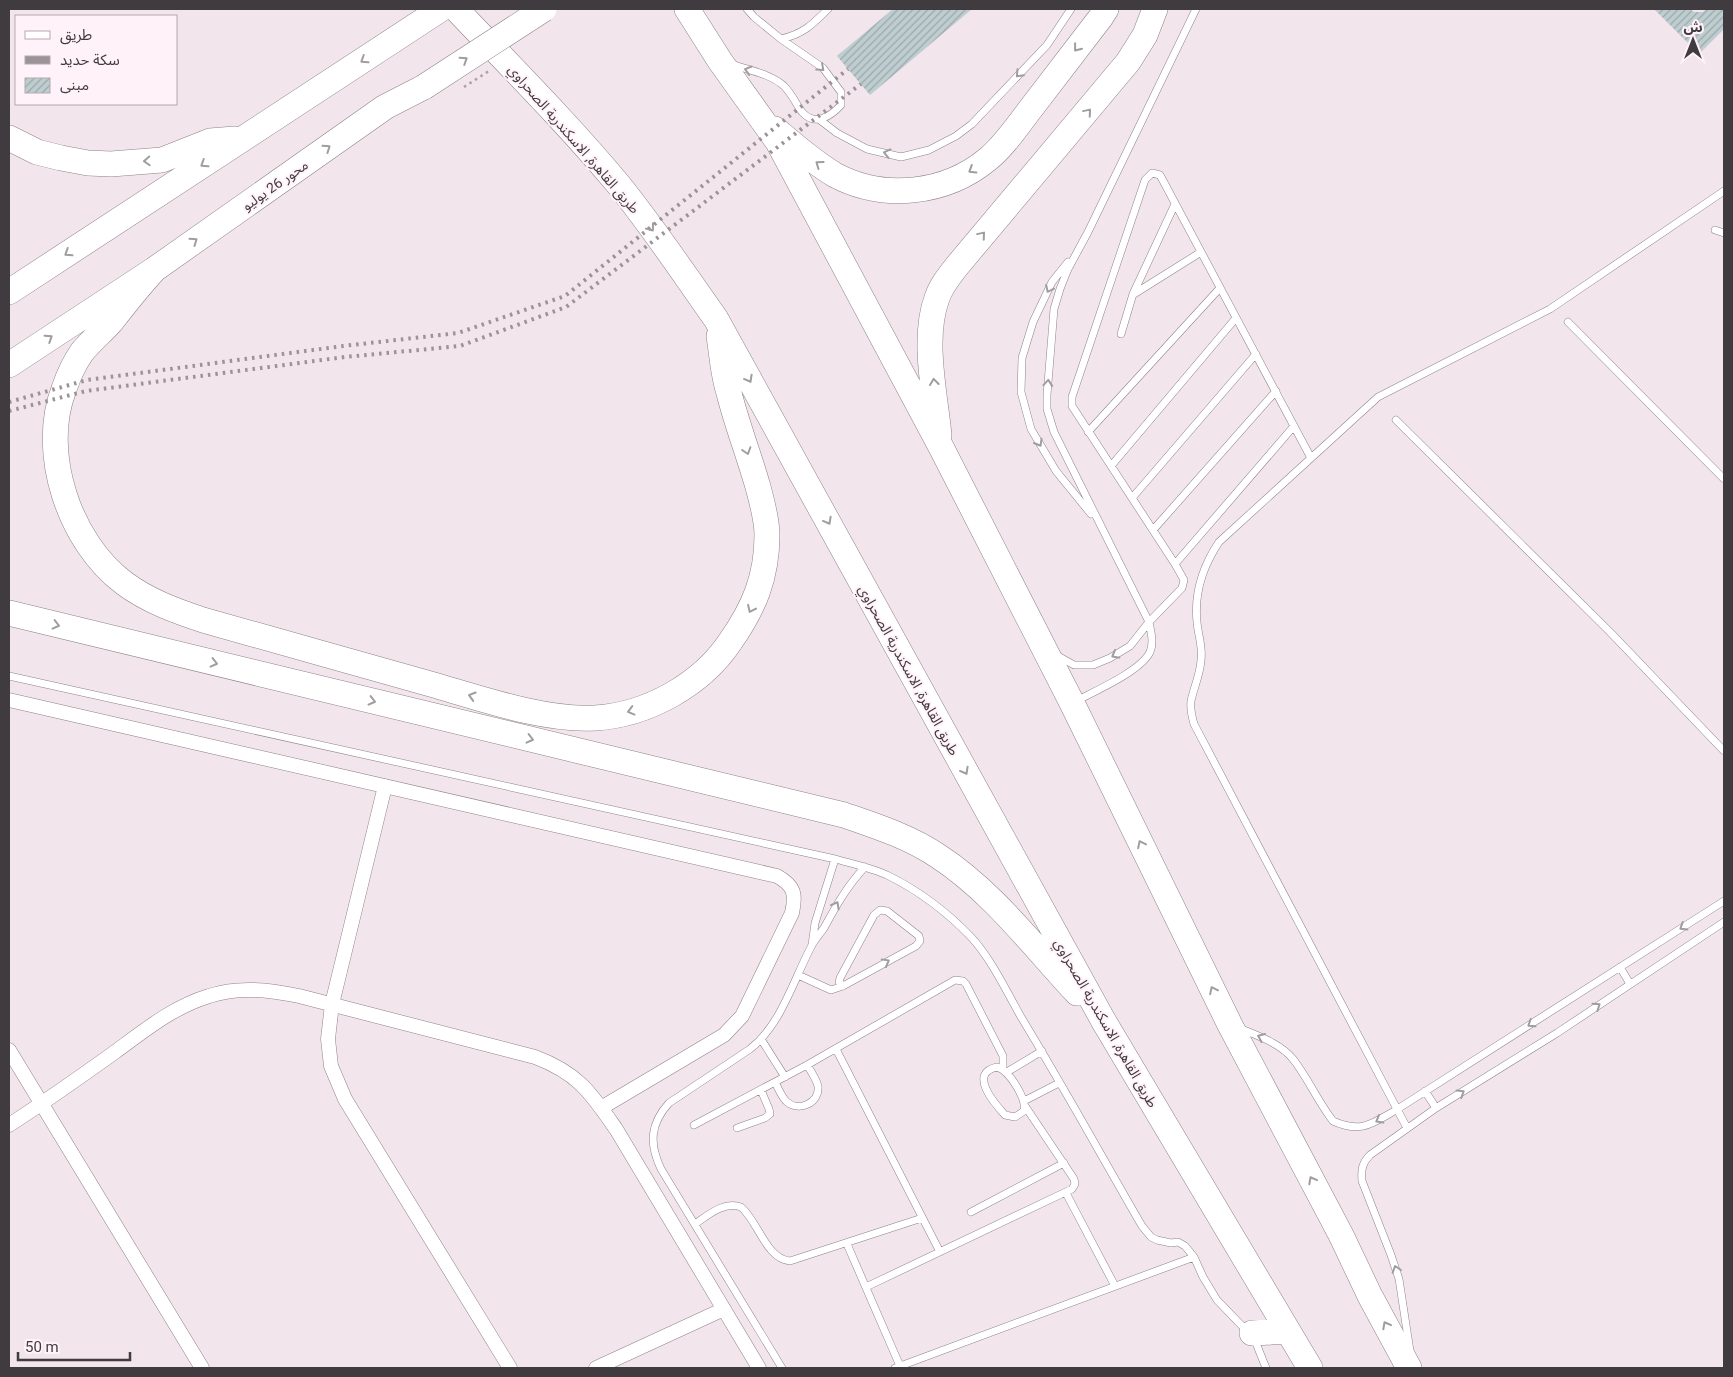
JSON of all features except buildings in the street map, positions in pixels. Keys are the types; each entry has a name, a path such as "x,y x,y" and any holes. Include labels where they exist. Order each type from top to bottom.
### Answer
{"highway":[{"path":"9,292 441,9"},
{"name":"طريق القاهرة, الاسكندرية الصحراوي","path":"456,9 536,92 618,185 672,255 716,319 1102,1020 1310,1368"},
{"name":"محور 26 يوليو","path":"9,365 154,269 386,107 424,87 544,9"},
{"path":"687,9 720,61 778,142 941,448 1045,649 1230,1025 1341,1235 1370,1296 1411,1368"},
{"path":"762,119 823,167 852,182 883,190 899,191 924,189 947,183 976,168 1000,148 1102,17 1106,9"},
{"path":"941,448 931,349 933,310 940,289 957,266 1128,62 1145,35 1155,9"},
{"path":"9,138 37,152 88,163 111,164 162,160 210,142 244,138"},
{"path":"154,269 132,293 110,323 81,354 58,405 56,442 60,478 78,530 98,559 124,583 176,611 495,702 552,716 595,718 634,711 666,698 694,680 721,656 745,621 757,595 764,563 767,531 763,504 728,391 716,319"},
{"path":"9,613 844,815 898,834 938,856 974,884 1011,920 1102,1020"},
{"path":"1252,1333 1288,1331"}],"street":[{"path":"9,700 777,876 786,881 793,890 795,900 792,913 737,1023 724,1035 601,1108"},
{"path":"385,786 332,1004 328,1039 331,1066 345,1099 510,1368"},
{"path":"9,1125 43,1104 159,1020 184,1005 210,995 239,990 268,990 332,1004 535,1057 552,1063 579,1081 601,1108 616,1129 759,1368"},
{"path":"9,1050 202,1368"},
{"path":"596,1368 724,1309"}],"lane":[{"path":"747,9 781,39 823,68 841,92 841,105 832,116 820,120"},
{"path":"781,39 795,36 805,31 828,9"},
{"path":"720,61 763,74 784,85 803,112 810,118 820,120 837,134 867,149 901,157 928,150 956,136 972,124 1047,45 1071,9"},
{"path":"1100,525 1056,471 1031,429 1021,392 1022,358 1033,322 1052,282 1077,250 1088,232 1196,9"},
{"path":"1045,649 1074,665 1093,665 1110,658 1130,646 1149,622 1182,588 1184,580 1072,406 1072,397 1145,180 1152,173 1160,175 1311,458"},
{"path":"1407,1128 1194,724 1191,702 1199,676 1202,648 1198,634 1196,604 1198,589 1206,564 1219,542 1378,397 1550,309 1724,190"},
{"path":"1121,334 1134,294 1175,204"},
{"path":"1715,230 1724,233"},
{"path":"1072,703 1136,668 1150,652 1152,638 1149,622 1054,432 1048,409 1047,395 1054,309 1065,276 1077,250"},
{"path":"1134,294 1202,252"},
{"path":"1088,432 1220,288"},
{"path":"1111,466 1236,318"},
{"path":"1568,322 1724,478"},
{"path":"1132,498 1256,354"},
{"path":"1153,530 1276,391"},
{"path":"1396,420 1610,632 1724,751"},
{"path":"1175,564 1294,426"},
{"path":"9,676 477,778 835,859 865,867 888,876 908,887 955,922 972,939 987,959 1146,1232 1158,1240 1171,1243 1178,1242 1185,1246 1194,1257 1217,1300 1244,1328 1252,1333 1266,1368"},
{"path":"812,946 815,923 835,859"},
{"path":"782,1368 656,1160 653,1140 656,1120 669,1103 750,1049 761,1039 775,1019 812,946 850,883 865,867"},
{"path":"1230,1025 1266,1039 1292,1058 1333,1122 1343,1126 1358,1128 1370,1125 1724,901"},
{"path":"798,976 831,990 843,986 916,946 920,941 919,936 887,911 880,910 874,915 840,978 839,982 843,986"},
{"path":"1411,1368 1399,1279 1362,1181 1361,1172 1364,1162 1370,1155 1436,1108 1557,1033 1724,922"},
{"path":"1620,967 1630,984"},
{"path":"694,1126 836,1049 951,982 960,979 966,984 1003,1056 1005,1070 1075,1181 1074,1187 1066,1193 866,1287"},
{"path":"761,1039 785,1077"},
{"path":"836,1049 940,1252"},
{"path":"1042,1051 1005,1070 991,1068 983,1077 985,1088 1005,1115 1010,1118 1020,1115 1025,1103 1059,1083"},
{"path":"775,1082 786,1102 794,1106 804,1106 812,1102 817,1094 818,1087 807,1065"},
{"path":"738,1128 765,1118 770,1114 770,1109 760,1090"},
{"path":"1425,1091 1436,1108"},
{"path":"970,1212 1064,1163"},
{"path":"1066,1193 1115,1286"},
{"path":"695,1224 722,1207 735,1205 741,1207 776,1256 784,1261 795,1261 922,1218"},
{"path":"847,1244 897,1367 1194,1257"}],"path":[{"path":"459,89 506,62"}],"railway":[{"path":"9,402 87,380 343,346 458,333 565,296 848,69"},
{"path":"9,411 86,391 345,357 460,346 566,307 861,84"}]}
